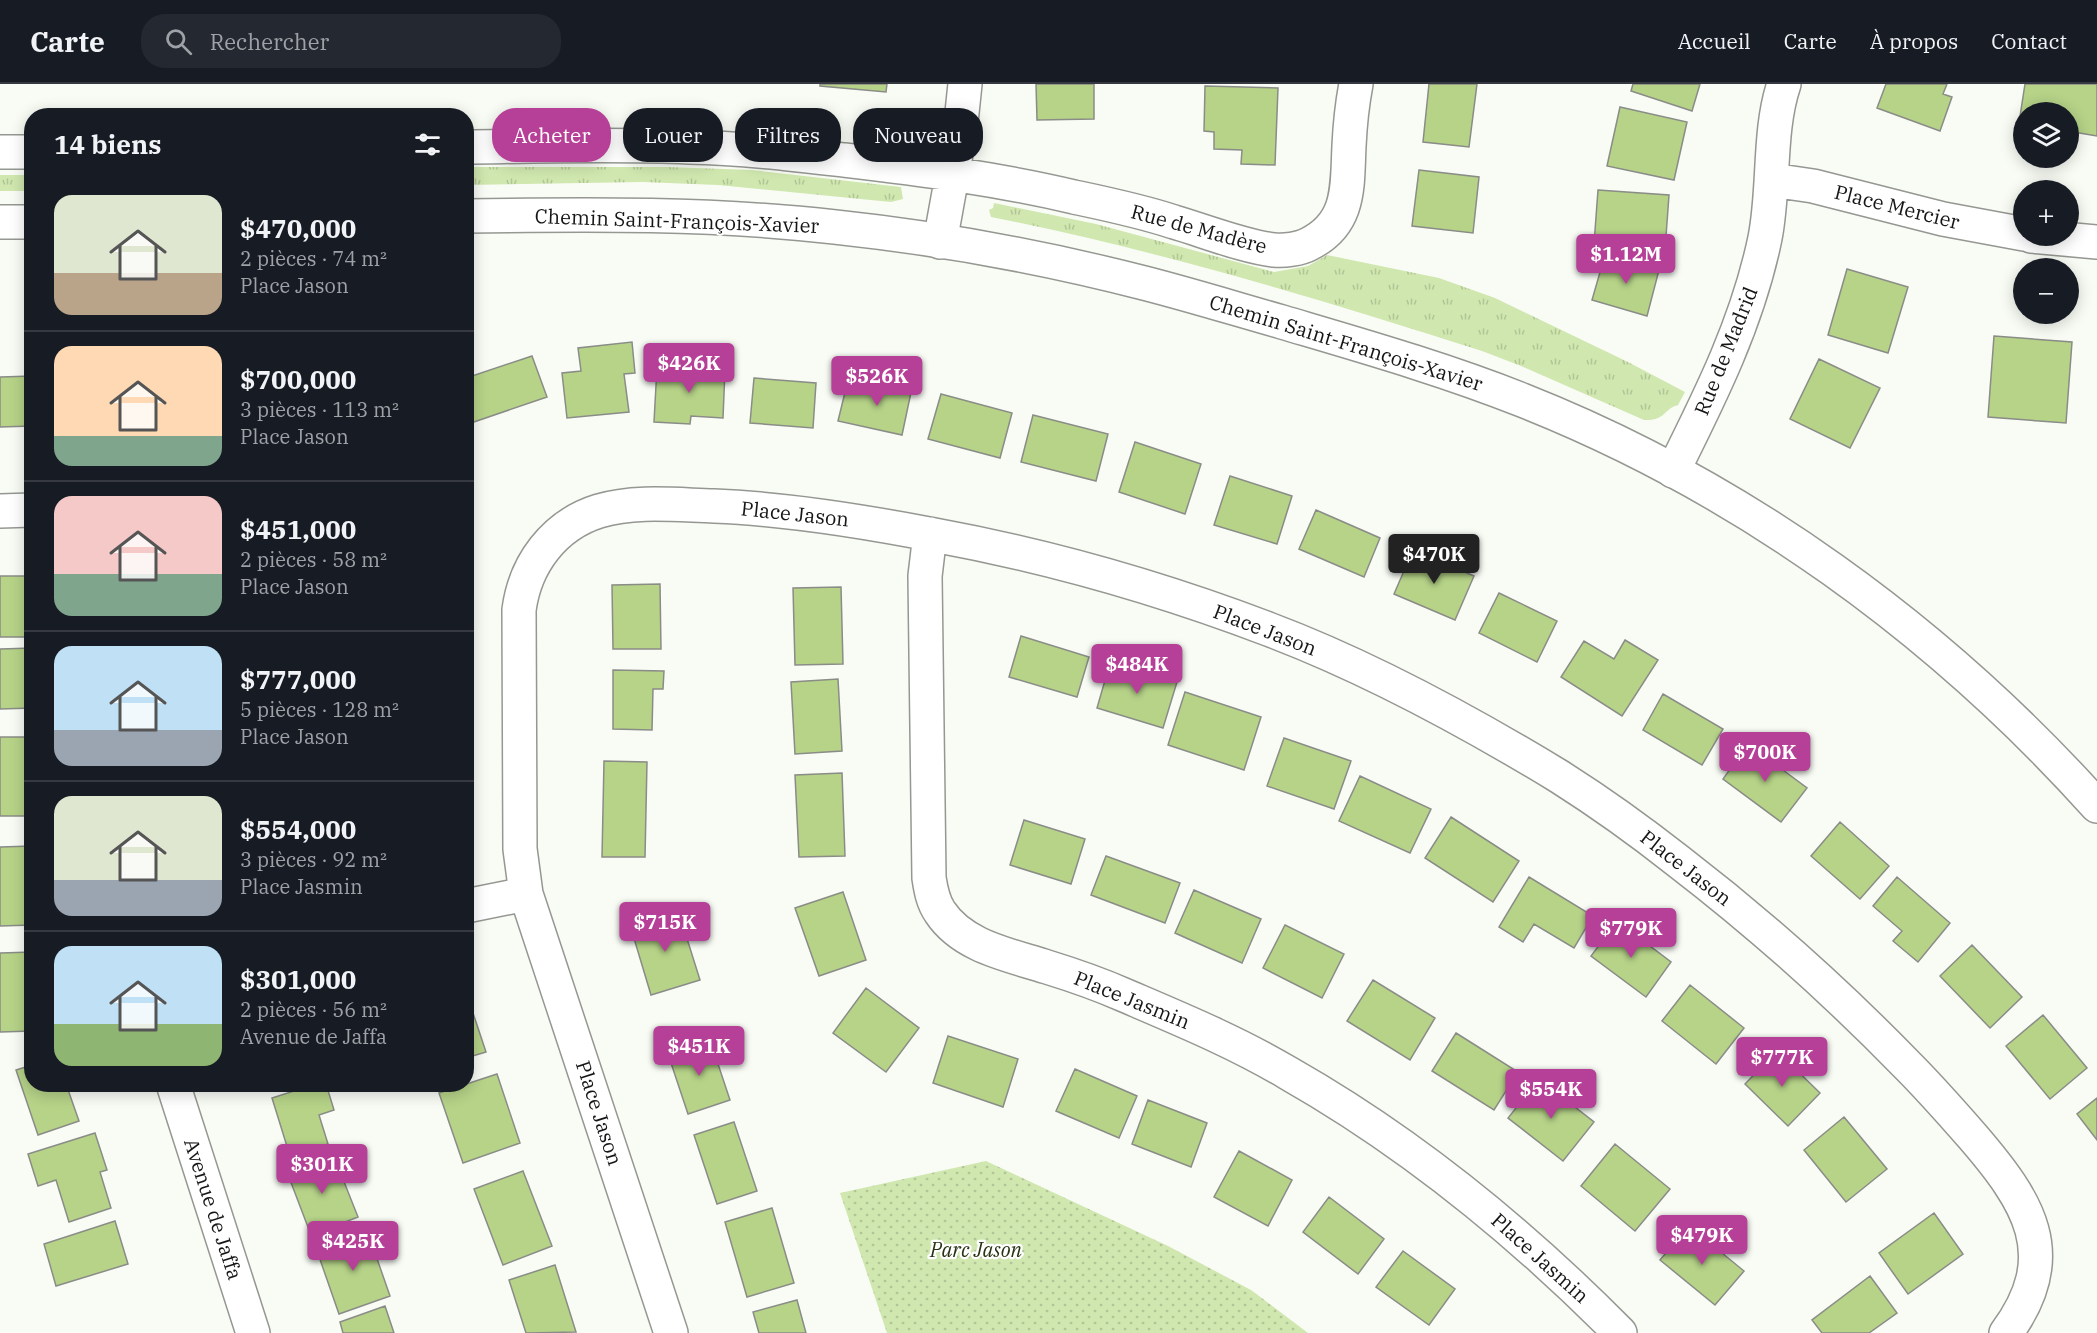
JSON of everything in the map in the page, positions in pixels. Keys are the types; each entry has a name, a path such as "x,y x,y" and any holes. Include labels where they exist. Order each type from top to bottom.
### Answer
{"street":[{"path":"940,242 963,113 965,84"},
{"name":"Rue de Madère","path":"474,147 594,145 735,149 795,154 952,174 1002,182 1164,218 1273,250 1306,246 1323,236 1335,224 1343,208 1347,190 1352,106 1356,84"},
{"name":"Rue de Madrid","path":"1673,471 1721,373 1741,325 1758,268 1765,237 1772,180 1776,120 1784,84"},
{"path":"0,152 24,152"},
{"name":"Place Mercier","path":"1772,180 1813,186 1943,219 2013,232"},
{"name":"Chemin Saint-François-Xavier","path":"474,216 646,216 758,220 835,227 940,242 1052,262 1136,281 1361,345 1476,382 1615,440 1673,471 1788,540 1900,619 2009,714 2097,806"},
{"path":"0,222 24,222"},
{"path":"2079,240 2097,242"},
{"name":"Place Jason","path":"671,1333 526,894 520,849 519,610 521,593 535,561 560,531 598,512 618,507 672,505 760,509 819,515 1014,551 1110,576 1249,622 1312,648 1418,698 1563,779 1655,843 1785,947 1856,1013 1954,1115 1991,1158 2017,1192 2035,1237 2031,1286 2021,1311 2006,1333"},
{"path":"0,511 24,510"},
{"name":"Place Jasmin","path":"930,534 925,576 929,878 932,897 940,913 953,927 982,946 1070,975 1141,1002 1251,1052 1324,1094 1408,1151 1476,1202 1541,1257 1620,1333"},
{"path":"474,904 526,894"},
{"name":"Avenue de Jaffa","path":"175,1092 249,1332"}],"green space":[{"path":"474,167 666,167 752,170 901,187 903,199 891,202 718,185 643,182 474,185"},
{"path":"0,175 24,175 24,191 0,191"},
{"path":"994,203 1096,224 1274,272 1308,266 1327,255 1439,278 1495,298 1685,392 1678,405 1656,419 1644,420 1482,351 1299,294 1177,260 991,217 989,210 993,208"},
{"name":"Parc Jason","path":"986,1161 1168,1246 1251,1290 1308,1333 887,1333 840,1193"}],"building":[{"path":"820,84 887,84 886,92 820,86"},
{"path":"1036,84 1094,84 1094,119 1037,120"},
{"path":"1429,84 1477,84 1469,147 1423,142"},
{"path":"1633,84 1700,84 1692,111 1631,91"},
{"path":"1886,84 1947,84 1943,94 1952,97 1940,131 1877,108"},
{"path":"2025,84 2097,84 2097,136 2079,133 2079,102 2022,102"},
{"path":"1205,86 1278,88 1275,165 1241,164 1242,150 1214,149 1214,132 1204,131"},
{"path":"1620,107 1687,122 1674,180 1607,166"},
{"path":"1419,170 1479,177 1473,233 1412,226"},
{"path":"1598,190 1669,195 1665,250 1594,244"},
{"path":"1605,255 1659,270 1647,316 1592,300"},
{"path":"1847,269 1908,287 1888,353 1828,335"},
{"path":"1994,336 2072,342 2066,423 1988,417"},
{"path":"632,342 635,373 624,374 629,412 567,418 562,373 581,371 578,348"},
{"path":"532,356 547,397 474,422 474,375"},
{"path":"1819,359 1880,388 1850,448 1790,419"},
{"path":"657,367 725,370 723,418 691,416 690,424 654,422"},
{"path":"24,376 24,426 0,427 0,377"},
{"path":"754,378 816,383 813,428 750,423"},
{"path":"891,378 913,383 902,435 838,421 847,384 887,393"},
{"path":"941,394 1012,413 1000,458 928,439"},
{"path":"1033,415 1108,434 1096,481 1021,462"},
{"path":"1135,442 1201,464 1185,514 1119,492"},
{"path":"1230,476 1292,496 1277,544 1214,525"},
{"path":"1316,510 1380,538 1364,577 1299,549"},
{"path":"1413,550 1474,576 1455,620 1394,594"},
{"path":"0,576 24,576 24,637 0,637"},
{"path":"660,584 661,649 613,649 612,585"},
{"path":"841,587 843,664 795,665 793,588"},
{"path":"1499,593 1557,621 1537,662 1479,633"},
{"path":"1021,636 1089,657 1077,697 1009,677"},
{"path":"1625,640 1658,660 1622,716 1561,677 1584,641 1614,659"},
{"path":"24,648 24,708 0,709 0,649"},
{"path":"1110,663 1177,682 1163,728 1097,708"},
{"path":"613,670 664,671 663,689 653,689 652,730 613,729"},
{"path":"838,679 842,751 795,754 791,682"},
{"path":"1185,692 1261,717 1244,770 1168,745"},
{"path":"1663,694 1723,729 1702,765 1643,730"},
{"path":"0,737 24,737 24,816 0,816"},
{"path":"1284,738 1351,761 1334,809 1267,786"},
{"path":"1748,744 1807,788 1781,822 1723,779"},
{"path":"604,761 647,762 645,857 602,857"},
{"path":"842,773 845,856 799,857 795,775"},
{"path":"1360,776 1431,809 1410,853 1339,821"},
{"path":"1451,817 1519,861 1493,902 1425,858"},
{"path":"1024,820 1085,839 1071,884 1010,865"},
{"path":"1840,822 1889,866 1860,899 1811,856"},
{"path":"24,846 24,925 0,926 0,847"},
{"path":"1106,856 1180,883 1165,923 1091,895"},
{"path":"1529,877 1593,916 1574,948 1534,924 1523,942 1499,927"},
{"path":"1897,877 1950,923 1918,962 1893,941 1902,931 1873,906"},
{"path":"1194,890 1261,919 1242,963 1175,933"},
{"path":"843,892 866,960 819,976 795,908"},
{"path":"678,910 700,980 651,995 630,925"},
{"path":"1617,921 1671,962 1646,997 1591,956"},
{"path":"1285,925 1344,954 1322,998 1263,968"},
{"path":"1972,945 2022,997 1990,1028 1940,976"},
{"path":"24,952 24,1031 0,1032 0,953"},
{"path":"1373,980 1435,1018 1410,1060 1347,1021"},
{"path":"1690,985 1744,1028 1716,1064 1662,1021"},
{"path":"866,988 919,1028 886,1072 833,1033"},
{"path":"2043,1015 2087,1068 2050,1099 2006,1046"},
{"path":"474,1016 486,1052 474,1056"},
{"path":"1456,1033 1518,1072 1494,1110 1432,1071"},
{"path":"948,1036 1018,1059 1003,1107 933,1083"},
{"path":"710,1040 730,1100 688,1114 668,1054"},
{"path":"1777,1051 1820,1093 1788,1126 1745,1084"},
{"path":"24,1068 24,1092 69,1092 79,1121 38,1135 16,1070"},
{"path":"1075,1069 1137,1096 1119,1138 1056,1111"},
{"path":"497,1074 520,1143 463,1163 439,1093 474,1092 474,1082"},
{"path":"1539,1079 1594,1122 1563,1161 1508,1118"},
{"path":"291,1092 328,1092 334,1110 319,1115 328,1144 290,1156 272,1098"},
{"path":"2097,1098 2097,1140 2077,1114"},
{"path":"1148,1100 1207,1123 1191,1167 1132,1144"},
{"path":"1844,1117 1887,1169 1846,1202 1804,1150"},
{"path":"734,1122 757,1191 717,1204 694,1135"},
{"path":"95,1133 107,1170 100,1172 111,1208 69,1222 56,1180 38,1186 28,1154"},
{"path":"1615,1144 1670,1189 1635,1231 1581,1186"},
{"path":"1239,1151 1292,1180 1268,1226 1214,1197"},
{"path":"333,1154 358,1217 311,1235 287,1172"},
{"path":"523,1171 552,1246 503,1265 474,1189"},
{"path":"1329,1197 1384,1239 1358,1274 1303,1232"},
{"path":"772,1208 794,1283 747,1297 725,1222"},
{"path":"1934,1213 1963,1254 1908,1294 1879,1253"},
{"path":"115,1221 128,1264 56,1286 44,1244"},
{"path":"1689,1226 1744,1271 1715,1305 1660,1260"},
{"path":"367,1230 390,1296 339,1314 316,1248"},
{"path":"1403,1251 1455,1289 1429,1325 1376,1287"},
{"path":"555,1265 576,1332 526,1333 509,1280"},
{"path":"1870,1276 1897,1313 1869,1333 1822,1333 1812,1320"},
{"path":"797,1300 806,1333 759,1333 753,1312"},
{"path":"385,1306 394,1333 343,1333 340,1322"}]}
